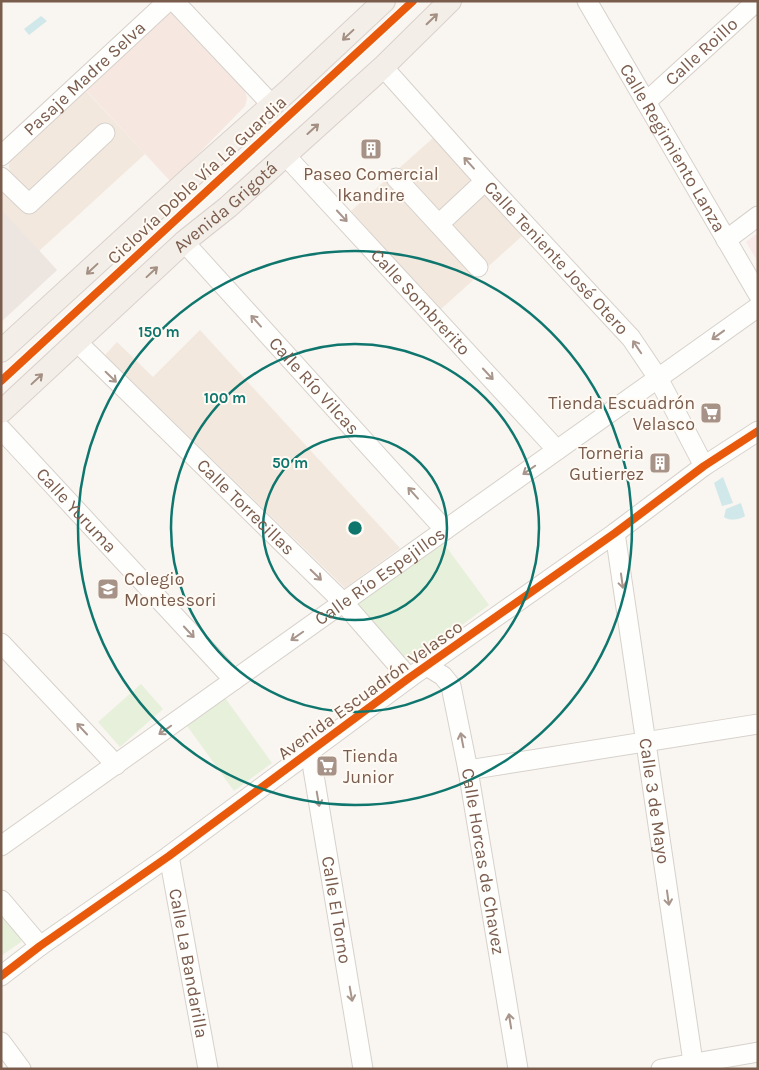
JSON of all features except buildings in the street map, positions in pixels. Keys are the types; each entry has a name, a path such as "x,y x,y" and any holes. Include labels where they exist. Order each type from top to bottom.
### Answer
{"main road":[{"path":"1,351 384,1"},
{"name":"Avenida Grigotá","path":"1,412 184,242 228,207 383,67 450,1"}],"street":[{"name":"Pasaje Madre Selva","path":"1,156 168,1"},
{"path":"174,1 272,105"},
{"name":"Calle Regimiento Lanza","path":"587,1 758,294"},
{"name":"Calle Roillo","path":"646,102 757,1"},
{"name":"Calle Teniente José Otero","path":"383,67 485,181 631,338 658,378 704,466"},
{"path":"1,177 24,210 105,133"},
{"name":"Calle Sombrerito","path":"285,155 557,450"},
{"path":"396,178 478,267"},
{"path":"439,224 485,181"},
{"path":"726,240 758,216"},
{"name":"Calle Río Vilcas","path":"184,242 445,530"},
{"name":"Calle Río Espejillos","path":"1,846 758,307"},
{"name":"Calle Torrecillas","path":"77,342 344,602 409,678"},
{"name":"Calle Yuruma","path":"1,429 234,680"},
{"name":"Avenida Escuadrón Velasco","path":"1,976 40,946 170,856 409,678 615,533 704,466 758,430"},
{"name":"Calle 3 de Mayo","path":"615,533 693,1066"},
{"path":"1,643 116,765"},
{"name":"Calle Horcas de Chavez","path":"427,666 443,676 451,686 468,770 518,1069"},
{"path":"468,770 645,740 758,724"},
{"name":"Calle El Torno","path":"310,751 363,1069"},
{"name":"Calle La Bandarilla","path":"170,856 208,1069"},
{"path":"1,900 40,946"},
{"path":"1,1042 21,1069"},
{"path":"661,1069 693,1066 758,1052"}],"shaded area":[{"path":"176,14 231,74 245,90 247,99 245,106 171,182 84,88 165,15"},
{"path":"86,91 145,154 39,251 1,209 1,180 10,170 10,160"},
{"path":"433,138 522,236 440,310 351,211"},
{"path":"1,209 57,270 1,322"},
{"path":"758,233 758,262 746,242"},
{"path":"200,330 400,548 345,588 105,355 117,342 153,377"}],"green space":[{"path":"439,537 489,605 415,660 408,661 403,659 357,608 358,595"},
{"path":"141,684 163,709 120,747 98,722"},
{"path":"223,695 272,763 234,791 185,723"},
{"path":"1,909 21,933 21,942 1,956"}],"water":[{"path":"41,16 47,21 29,35 24,29"},
{"path":"723,477 733,503 722,506 714,483"},
{"path":"741,503 745,516 734,520 724,517 726,509"}],"cycle path":[{"name":"Ciclovía Doble Vía La Guardia","path":"1,381 413,1"},
{"path":"1,976 40,946 169,856 409,678 615,533 704,466 758,431"}],"place":[{"name":"Paseo Comercial Ikandire","path":"371,149"},
{"name":"Tienda Escuadrón Velasco","path":"711,413"},
{"name":"Torneria Gutierrez","path":"660,463"},
{"name":"Colegio Montessori","path":"108,589"},
{"name":"Tienda Junior","path":"327,766"}]}
